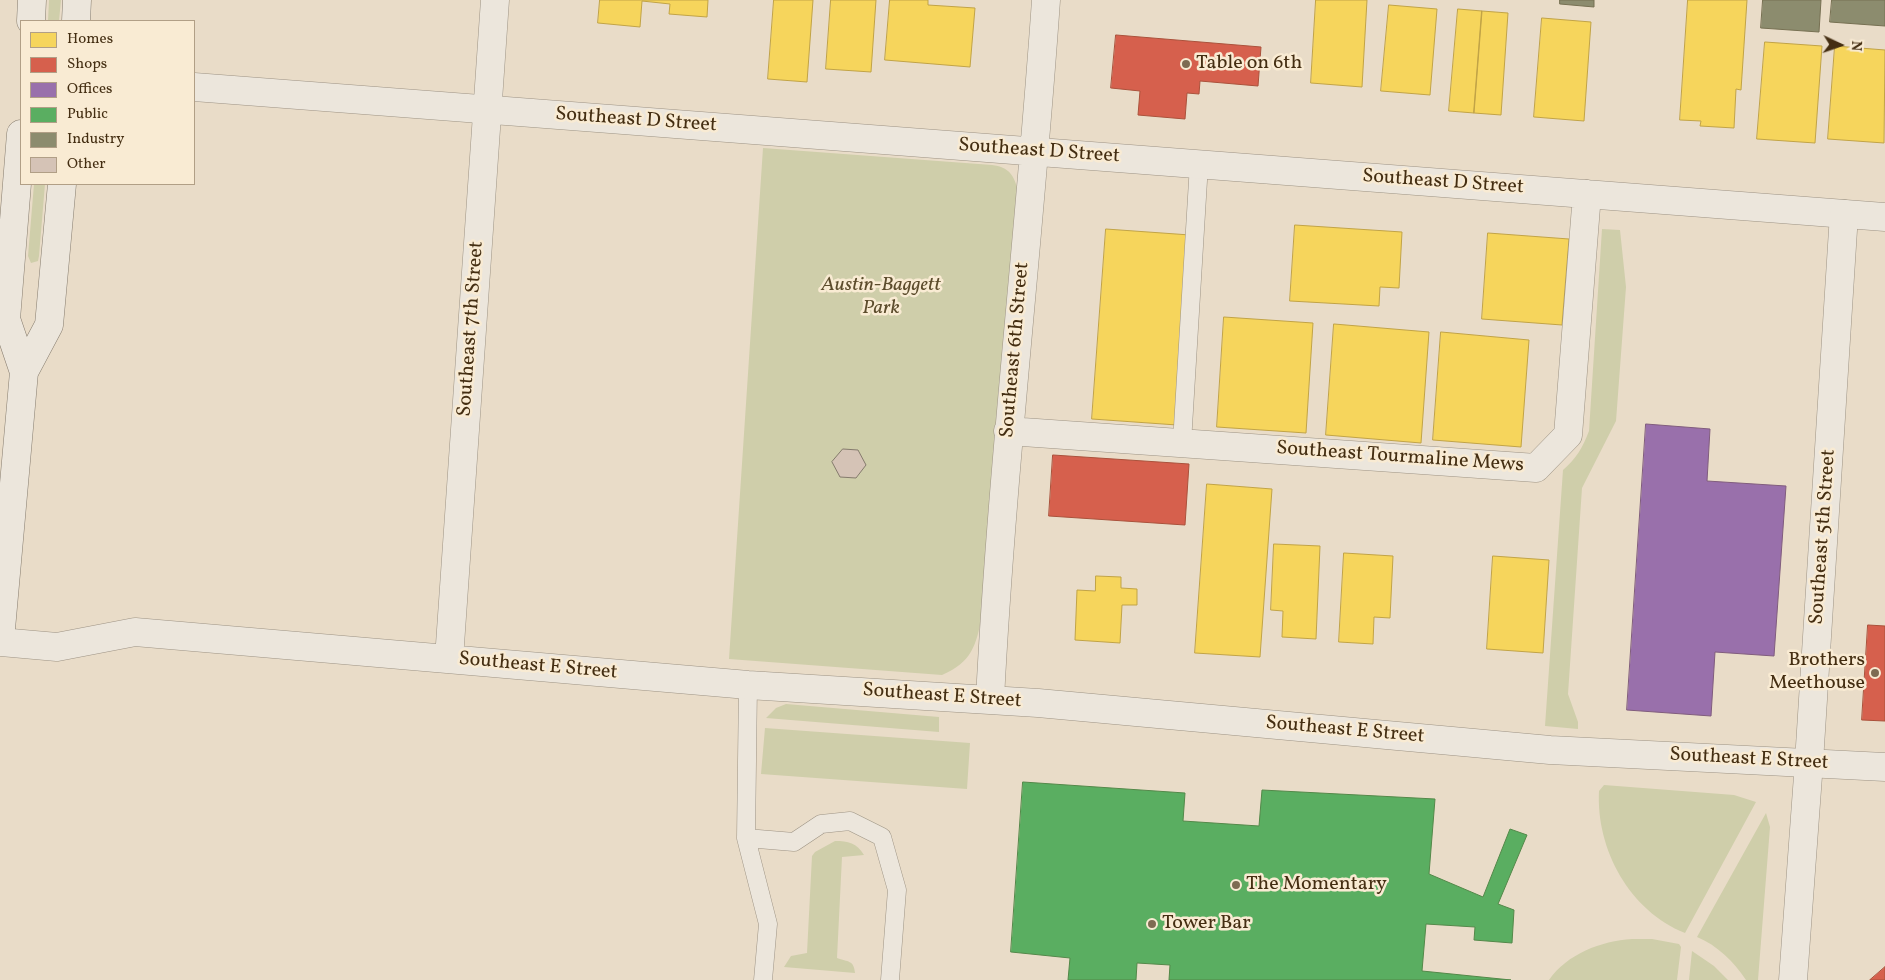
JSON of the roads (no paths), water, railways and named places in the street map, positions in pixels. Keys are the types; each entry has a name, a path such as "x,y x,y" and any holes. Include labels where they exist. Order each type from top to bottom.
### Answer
{"street":[{"path":"31,20 32,0"},
{"path":"76,20 77,0"},
{"name":"Southeast 7th Street","path":"449,659 495,0"},
{"name":"Southeast 6th Street","path":"990,699 1008,431 1035,152 1046,0"},
{"name":"Southeast D Street","path":"195,87 1885,217"},
{"path":"20,146 6,319 24,372"},
{"path":"0,641 24,372 49,325 62,185"},
{"name":"Southeast Tourmaline Mews","path":"1008,431 1536,468 1568,436 1587,194"},
{"name":"Southeast 5th Street","path":"1793,980 1844,214"},
{"name":"Southeast E Street","path":"0,641 57,647 135,632 748,685 990,699 1579,752 1885,767"}],"lane":[{"path":"1182,443 1199,164"},
{"path":"748,685 746,838 768,924 763,980"},
{"path":"746,838 794,842 821,824 850,822 882,837 897,890 890,980"}],"place":[{"name":"Table on 6th","path":"1186,64"},
{"name":"Brothers Meethouse","path":"1875,673"},
{"name":"The Momentary","path":"1236,885"},
{"name":"Tower Bar","path":"1152,924"}],"park label":[{"name":"Austin-Baggett Park","path":"881,298"}]}
